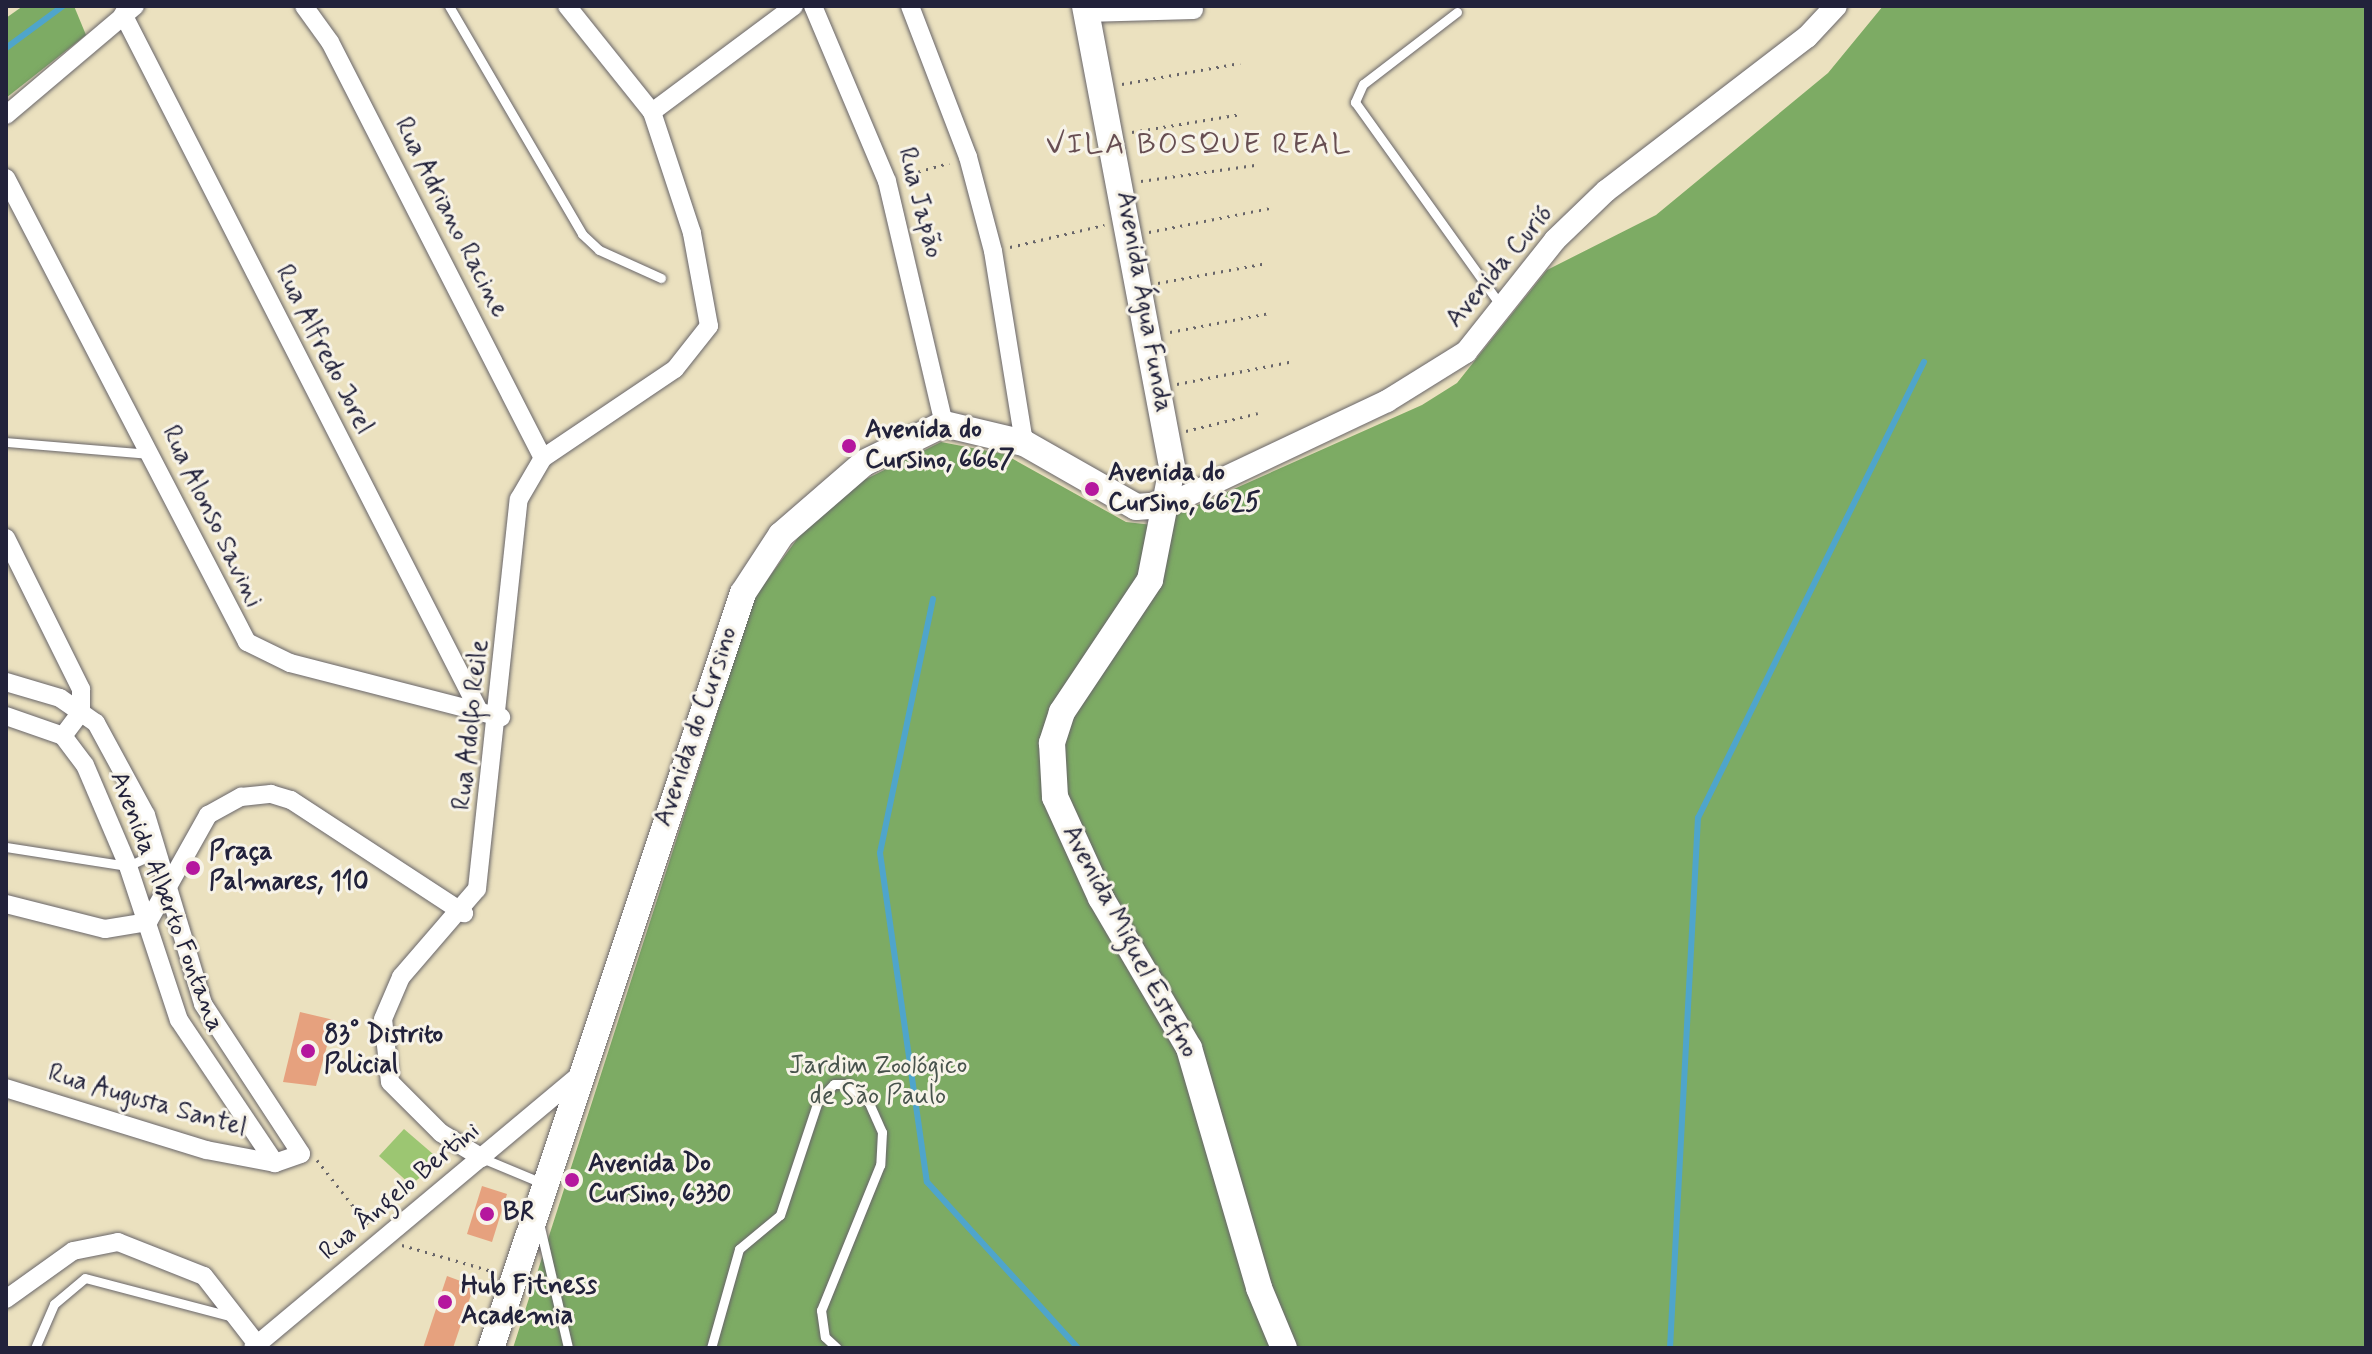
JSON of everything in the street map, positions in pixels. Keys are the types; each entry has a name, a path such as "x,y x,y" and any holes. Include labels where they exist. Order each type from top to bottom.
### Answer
{"main road":[{"name":"Avenida Água Funda","path":"1085,10 1113,135 1167,436 1167,505"},
{"path":"944,424 1024,443 1120,501 1167,505"},
{"name":"Avenida do Cursino","path":"491,1348 580,1075 757,567 813,503 864,463 944,424"},
{"name":"Avenida Miguel Estefno","path":"1167,505 1150,580 1062,712 1052,743 1055,797 1101,898 1189,1048 1259,1288 1284,1348"}],"street":[{"name":"Rua Adriano Racine","path":"304,6 330,42 543,458"},
{"path":"567,6 652,112 794,6"},
{"name":"Rua Japão","path":"813,6 887,181 944,424"},
{"path":"910,6 968,157 993,251 1024,443"},
{"name":"Avenida Curió","path":"1167,505 1435,375 1466,352 1501,306 1606,191 1797,46 1836,6"},
{"path":"6,115 129,10"},
{"name":"Rua Alfredo Jorel","path":"129,10 478,709"},
{"path":"1085,10 1194,10"},
{"name":"Rua Adolfo Reile","path":"482,1158 402,1100 384,1061 383,1019 401,977 464,913 481,874 501,717 519,499 543,458 675,369 704,338 710,309 652,112"},
{"name":"Rua Alonso Savini","path":"6,178 247,642 290,663 501,717"},
{"path":"6,538 75,669 81,712 63,736 6,716"},
{"name":"Avenida Alberto Fontana","path":"6,682 81,712 96,723 124,770 159,852 203,1004 301,1154"},
{"name":"Avenida Alberto Fontana","path":"63,736 100,794 190,1042 275,1163"},
{"path":"6,904 105,929 148,922 208,815 241,797 271,794 291,800 464,913"},
{"name":"Rua Ângelo Bertini","path":"255,1346 580,1075"},
{"name":"Rua Augusta Santel","path":"6,1088 206,1150 275,1163"},
{"path":"275,1163 301,1154"},
{"path":"6,1299 73,1251 118,1242 204,1276 241,1319 255,1346"}],"lane":[{"path":"449,6 582,234 599,250 661,278"},
{"path":"1457,12 1363,84 1355,102 1501,306"},
{"path":"6,442 151,454"},
{"path":"6,847 128,866 159,852"},
{"path":"711,1348 739,1249 780,1215 818,1101 834,1084 848,1084 869,1103 882,1132 880,1165 821,1310 825,1337 837,1348"},
{"path":"482,1158 545,1184"},
{"path":"536,1211 566,1347"},
{"path":"35,1348 54,1304 85,1278 241,1319"}],"path":[{"path":"1102,88 1240,63"},
{"path":"1113,135 1242,114"},
{"path":"887,181 968,157"},
{"path":"1121,183 1255,165"},
{"path":"993,251 1270,208"},
{"path":"1138,286 1267,263"},
{"path":"1147,336 1270,313"},
{"path":"1158,388 1294,361"},
{"path":"1167,436 1258,413"},
{"path":"301,1154 316,1159 384,1240 514,1278"}],"green space":[{"path":"23,6 74,6 86,35 6,98 6,18"},
{"name":"Jardim Zoológico de São Paulo","path":"1883,6 2366,6 2366,1348 513,1348 754,598 808,524 864,480 941,442 1004,454 1126,522 1153,525 1422,405 1457,383 1547,270 1656,215 1828,73"},
{"path":"404,1129 433,1154 431,1168 411,1185 379,1156"}],"building":[{"name":"83° Distrito Policial","path":"300,1012 334,1020 316,1086 283,1082"},
{"name":"BR","path":"482,1186 507,1194 492,1242 467,1234"},
{"path":"447,1276 474,1286 453,1348 423,1348"}],"waterway":[{"path":"6,48 63,6"},
{"path":"1670,1348 1698,818 1924,362"},
{"path":"933,599 880,853 927,1182 1078,1348"}],"place":[{"name":"Avenida do Cursino, 6667","path":"849,446"},
{"name":"Avenida do Cursino, 6625","path":"1092,489"},
{"name":"Praça Palmares, 110","path":"193,868"},
{"name":"83° Distrito Policial","path":"308,1051"},
{"name":"Avenida Do Cursino, 6330","path":"572,1180"},
{"name":"BR","path":"487,1214"},
{"name":"Hub Fitness Academia","path":"445,1302"}],"district":[{"name":"VILA BOSQUE REAL","path":"1199,145"}]}
